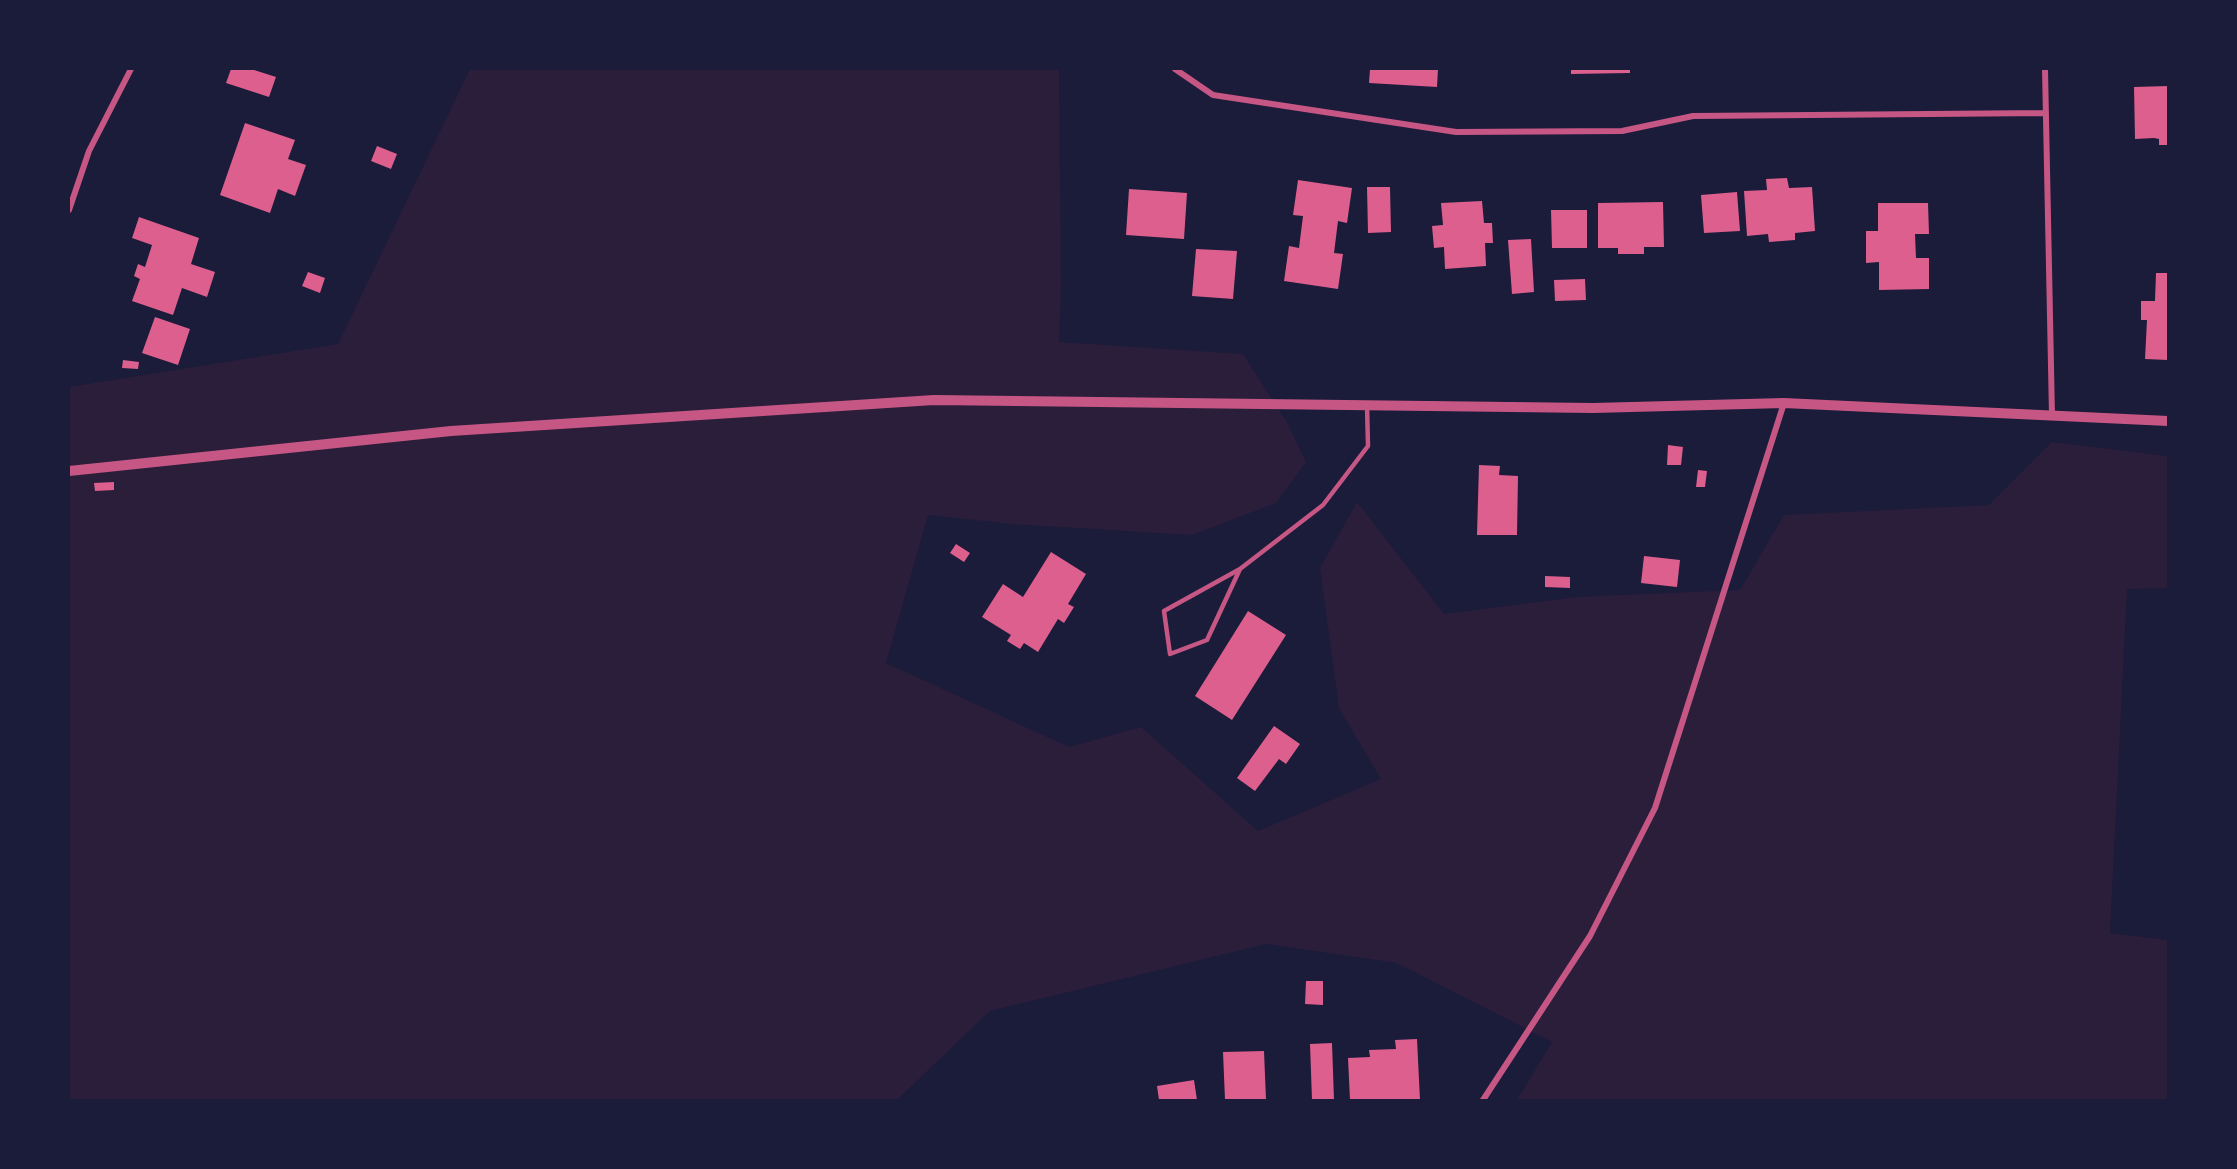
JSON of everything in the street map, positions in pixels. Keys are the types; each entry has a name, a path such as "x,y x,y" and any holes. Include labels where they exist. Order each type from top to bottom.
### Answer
{"street":[{"path":"69,210 89,151 131,69"},
{"path":"1175,69 1213,95 1456,132 1622,130 1693,116 2046,113"},
{"path":"2045,69 2052,416"},
{"path":"69,471 451,431 934,400 1593,408 1784,403 2168,421"},
{"path":"1483,1100 1590,936 1655,808 1784,403"}],"lane":[{"path":"1240,569 1207,640 1170,654 1164,610 1240,569 1323,505 1368,446 1367,405"}],"shaded area":[{"path":"470,69 1059,69 1061,286 1059,342 1243,354 1288,424 1306,462 1276,503 1192,535 1011,524 928,515 886,663 1069,747 1141,727 1258,831 1381,779 1339,708 1320,568 1357,502 1444,614 1576,597 1740,590 1784,515 1989,505 2052,442 2168,456 2168,588 2127,589 2110,933 2168,940 2168,1100 1517,1100 1552,1042 1397,963 1266,944 990,1011 897,1100 69,1100 69,387 338,344"}],"building":[{"path":"231,69 251,69 276,77 269,97 226,83"},
{"path":"1370,69 1438,69 1437,87 1369,83"},
{"path":"1571,69 1630,69 1630,73 1571,74"},
{"path":"2168,86 2168,145 2159,145 2159,139 2154,138 2135,139 2134,87"},
{"path":"245,123 295,140 288,159 306,165 295,196 278,189 270,213 220,195"},
{"path":"377,146 397,154 391,169 371,161"},
{"path":"1787,178 1789,188 1812,187 1815,231 1795,233 1795,240 1769,242 1768,234 1747,236 1744,191 1767,190 1766,179"},
{"path":"1298,180 1352,188 1347,223 1338,221 1334,253 1343,254 1338,289 1284,281 1289,246 1299,248 1303,216 1293,215"},
{"path":"1367,187 1390,187 1391,232 1368,233"},
{"path":"1129,189 1187,193 1184,239 1126,235"},
{"path":"1737,192 1740,231 1704,233 1701,195"},
{"path":"1482,201 1484,223 1492,223 1493,243 1485,243 1486,266 1445,269 1444,247 1434,248 1432,226 1443,225 1441,203"},
{"path":"1663,202 1664,247 1644,247 1644,254 1618,254 1618,248 1598,248 1598,203"},
{"path":"1878,203 1928,203 1929,234 1915,234 1916,258 1929,258 1929,289 1879,290 1879,262 1866,263 1866,231 1878,231"},
{"path":"1551,210 1587,210 1587,248 1552,248"},
{"path":"139,217 199,238 191,264 215,272 207,297 182,288 173,315 132,301 140,279 134,276 138,264 145,267 152,245 132,238"},
{"path":"1531,239 1534,292 1512,294 1508,240"},
{"path":"1196,249 1237,251 1233,299 1192,296"},
{"path":"308,272 325,278 320,293 302,286"},
{"path":"2156,273 2168,273 2168,360 2145,359 2147,320 2141,320 2141,301 2155,301"},
{"path":"1585,279 1586,300 1555,301 1554,280"},
{"path":"155,317 190,329 178,365 142,353"},
{"path":"123,360 139,362 138,369 122,368"},
{"path":"1668,445 1683,447 1681,465 1667,465"},
{"path":"1479,465 1500,466 1499,475 1518,476 1517,535 1477,535"},
{"path":"1698,470 1707,471 1705,487 1696,487"},
{"path":"114,482 114,490 95,491 94,483"},
{"path":"956,544 970,553 964,562 950,553"},
{"path":"1051,552 1086,574 1068,604 1074,607 1064,623 1058,619 1038,652 1024,643 1020,649 1007,641 1011,635 982,617 1003,584 1023,597"},
{"path":"1644,556 1680,560 1677,587 1641,583"},
{"path":"1545,576 1570,577 1570,588 1545,587"},
{"path":"1248,611 1286,635 1232,720 1195,696"},
{"path":"1274,726 1300,744 1286,764 1279,759 1255,791 1237,778"},
{"path":"1306,981 1323,981 1323,1005 1305,1004"},
{"path":"1417,1039 1420,1100 1350,1100 1348,1058 1370,1057 1369,1050 1396,1049 1395,1040"},
{"path":"1332,1043 1334,1100 1312,1100 1310,1044"},
{"path":"1264,1051 1266,1100 1225,1100 1223,1052"},
{"path":"1194,1080 1197,1100 1159,1100 1157,1086"}]}
